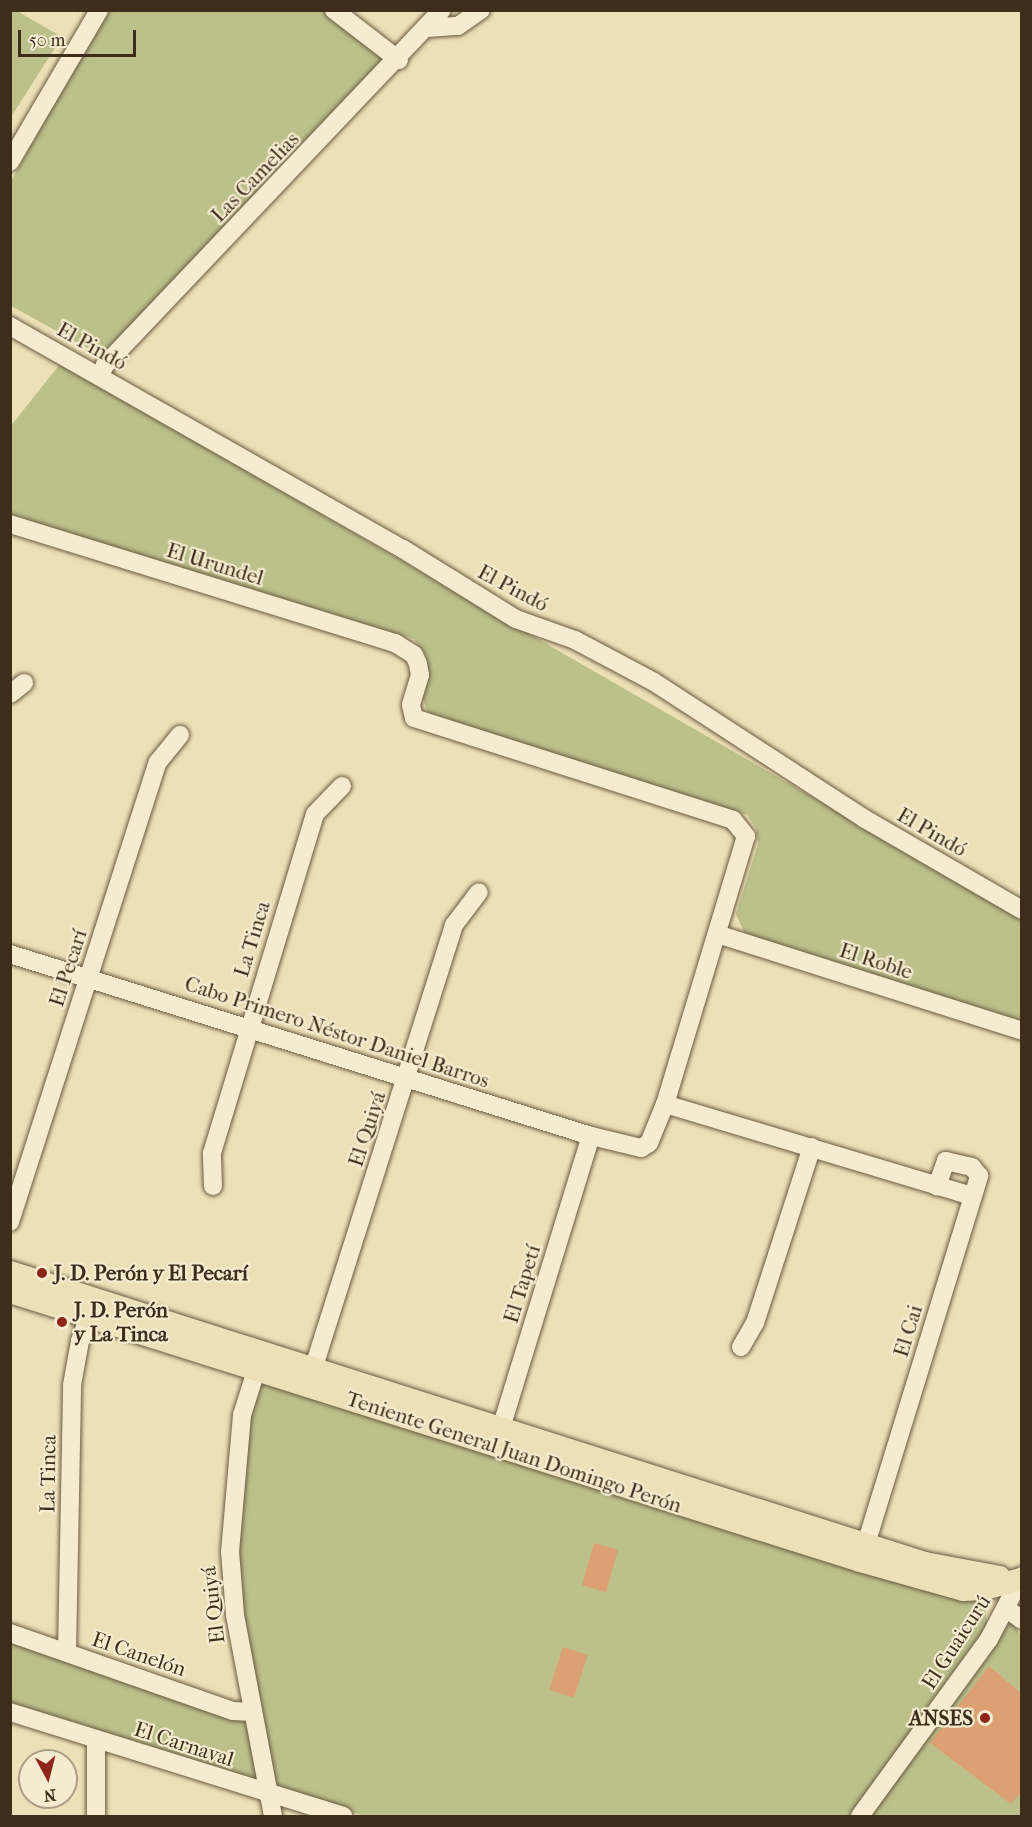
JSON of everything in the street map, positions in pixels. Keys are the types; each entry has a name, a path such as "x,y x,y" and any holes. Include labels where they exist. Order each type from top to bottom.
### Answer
{"main road":[{"name":"Teniente General Juan Domingo Perón","path":"10,1272 92,1308 863,1553 952,1570 1021,1578"},
{"name":"Teniente General Juan Domingo Perón","path":"10,1292 92,1308"}],"street":[{"path":"10,162 99,10"},
{"path":"334,10 399,60"},
{"name":"Las Camelias","path":"100,375 114,356 399,60 442,10"},
{"path":"427,28 458,27 481,10"},
{"name":"El Pindó","path":"10,326 403,549 516,619 575,640 645,677 865,819 1022,910"},
{"name":"El Urundel","path":"10,524 405,649 418,664 420,675 411,705 414,718 733,819 746,836 717,934"},
{"name":"El Pecarí","path":"10,1222 158,762 180,735"},
{"name":"La Tinca","path":"213,1186 212,1153 248,1028 315,814 342,786"},
{"name":"El Quiyá","path":"310,1378 454,925 479,892"},
{"path":"717,934 665,1104 972,1196"},
{"name":"El Roble","path":"717,934 1022,1031"},
{"name":"Cabo Primero Néstor Daniel Barros","path":"10,954 631,1148 649,1143 665,1104"},
{"name":"El Tapetí","path":"498,1437 591,1137"},
{"path":"741,1347 755,1323 812,1147"},
{"name":"El Cai","path":"863,1553 979,1176 976,1170 950,1161 942,1165 937,1186"},
{"name":"La Tinca","path":"67,1652 72,1385 80,1341 92,1308"},
{"name":"El Quiyá","path":"259,1361 238,1443 230,1551 235,1615 252,1712 272,1796 273,1816"},
{"name":"El Guaicurú","path":"860,1816 989,1639 1021,1578"},
{"path":"1006,1608 1022,1620"},
{"name":"El Canelón","path":"10,1633 233,1711 252,1712"},
{"name":"El Carnaval","path":"10,1712 272,1796 344,1816"},
{"path":"96,1739 96,1816"}],"green space":[{"path":"11,10 17,11 62,37 11,117"},
{"path":"107,11 323,11 383,59 379,68 102,356 11,306 11,181"},
{"path":"60,364 1021,917 1021,1020 746,936 736,914 758,844 756,828 747,815 428,714 423,699 429,674 426,655 414,639 11,515 10,427"},
{"path":"263,1384 978,1597 985,1605 987,1626 849,1816 363,1816 289,1793 278,1787 271,1775 239,1608 238,1511 246,1437 256,1390"},
{"path":"1012,1620 1022,1638 1021,1816 869,1816"},
{"path":"11,1633 252,1712 272,1795 11,1712"}],"building":[{"path":"594,1543 618,1550 606,1592 582,1585"},
{"path":"563,1647 588,1655 574,1698 549,1690"},
{"name":"ANSES","path":"989,1666 1022,1694 1022,1791 1011,1804 930,1743"}],"place":[{"name":"J. D. Perón y El Pecarí","path":"42,1273"},
{"name":"J. D. Perón y La Tinca","path":"62,1322"},
{"name":"ANSES","path":"985,1718"}]}
